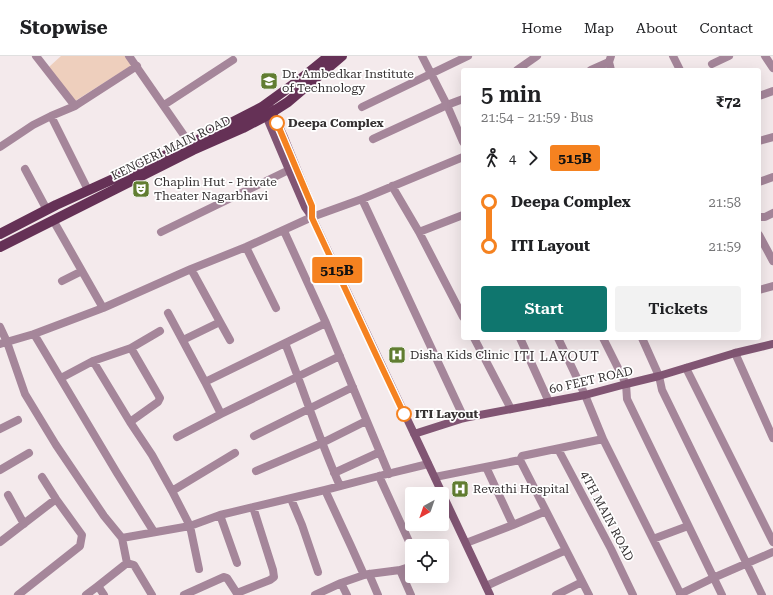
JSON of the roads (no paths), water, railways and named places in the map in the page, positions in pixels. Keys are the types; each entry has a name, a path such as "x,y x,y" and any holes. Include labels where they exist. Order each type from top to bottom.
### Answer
{"main road":[{"name":"KENGERI MAIN ROAD","path":"0,247 193,150 242,128 267,109 329,56"},
{"name":"KENGERI MAIN ROAD","path":"0,234 88,190 267,109 288,102 342,56"},
{"path":"267,109 293,168 312,206 312,218 490,595"},
{"name":"60 FEET ROAD","path":"414,434 464,418 585,396 735,353 773,344"}],"street":[{"path":"36,56 75,106"},
{"path":"129,56 190,144"},
{"path":"422,56 447,105 461,137"},
{"path":"362,107 468,56"},
{"path":"520,68 537,56"},
{"path":"673,56 679,68"},
{"path":"712,64 729,56"},
{"path":"766,56 773,68"},
{"path":"164,105 233,60"},
{"path":"596,68 610,63"},
{"path":"0,147 33,125 75,106 137,66"},
{"path":"761,95 773,91"},
{"path":"373,139 461,100"},
{"path":"51,116 88,190"},
{"path":"761,140 773,137"},
{"path":"4,343 34,334 103,308 312,218 461,158"},
{"path":"161,232 293,168"},
{"path":"25,169 47,210"},
{"path":"761,181 773,177"},
{"path":"392,186 419,232 461,313"},
{"path":"362,199 464,418"},
{"path":"419,232 461,216"},
{"path":"761,217 772,216"},
{"path":"53,220 103,308"},
{"path":"284,230 326,323 389,474"},
{"path":"761,239 773,261"},
{"path":"246,247 276,308"},
{"path":"191,269 230,340"},
{"path":"62,281 82,271"},
{"path":"761,289 773,286"},
{"path":"168,313 221,414"},
{"path":"183,340 220,322"},
{"path":"205,382 326,323"},
{"path":"0,327 4,343 25,394 56,445 104,516 122,538 127,563"},
{"path":"60,378 93,360 131,348 160,331"},
{"path":"34,334 154,532"},
{"path":"475,340 511,409"},
{"path":"521,340 549,402"},
{"path":"559,340 603,439 681,594 713,578 773,552"},
{"path":"604,340 626,384 627,399 722,595"},
{"path":"643,340 659,376 662,390 762,595"},
{"path":"285,343 322,443 340,486"},
{"path":"130,422 158,402 160,398 131,348"},
{"path":"735,353 773,438"},
{"path":"177,437 340,356"},
{"path":"93,360 130,422 152,455 190,526 199,569"},
{"path":"686,368 773,542"},
{"path":"254,436 353,387"},
{"path":"0,429 18,420"},
{"path":"256,472 322,443 366,421"},
{"path":"435,476 520,460 522,456 603,439"},
{"name":"4TH MAIN ROAD","path":"558,449 611,549 633,595"},
{"path":"334,472 380,452"},
{"path":"0,470 29,453"},
{"path":"172,491 235,453"},
{"path":"520,460 589,595"},
{"path":"122,538 190,526 220,515 428,464"},
{"path":"486,467 513,525"},
{"path":"379,476 408,539"},
{"path":"18,595 80,546 82,535 42,477"},
{"path":"325,490 351,546 378,595"},
{"path":"8,495 24,524"},
{"path":"291,498 318,572"},
{"path":"0,542 56,499"},
{"path":"184,595 224,577 227,578 237,594 270,580 274,576 253,507"},
{"path":"466,543 546,511"},
{"path":"220,515 237,563"},
{"path":"653,539 688,526"},
{"path":"486,586 566,550"},
{"path":"86,595 127,563"},
{"path":"127,563 134,566 152,595"},
{"path":"315,595 366,574 405,568"},
{"path":"400,570 411,595"},
{"path":"556,595 582,582"},
{"path":"341,583 347,595"},
{"path":"98,586 104,595"}],"place":[{"name":"Dr. Ambedkar Institute of Technology","path":"269,81"},
{"name":"Deepa Complex","path":"277,123"},
{"name":"Chaplin Hut - Private Theater Nagarbhavi","path":"141,189"},
{"name":"Disha Kids Clinic","path":"397,355"},
{"name":"ITI Layout","path":"404,414"},
{"name":"Revathi Hospital","path":"460,489"}],"district":[{"name":"ITI LAYOUT","path":"557,356"}]}
